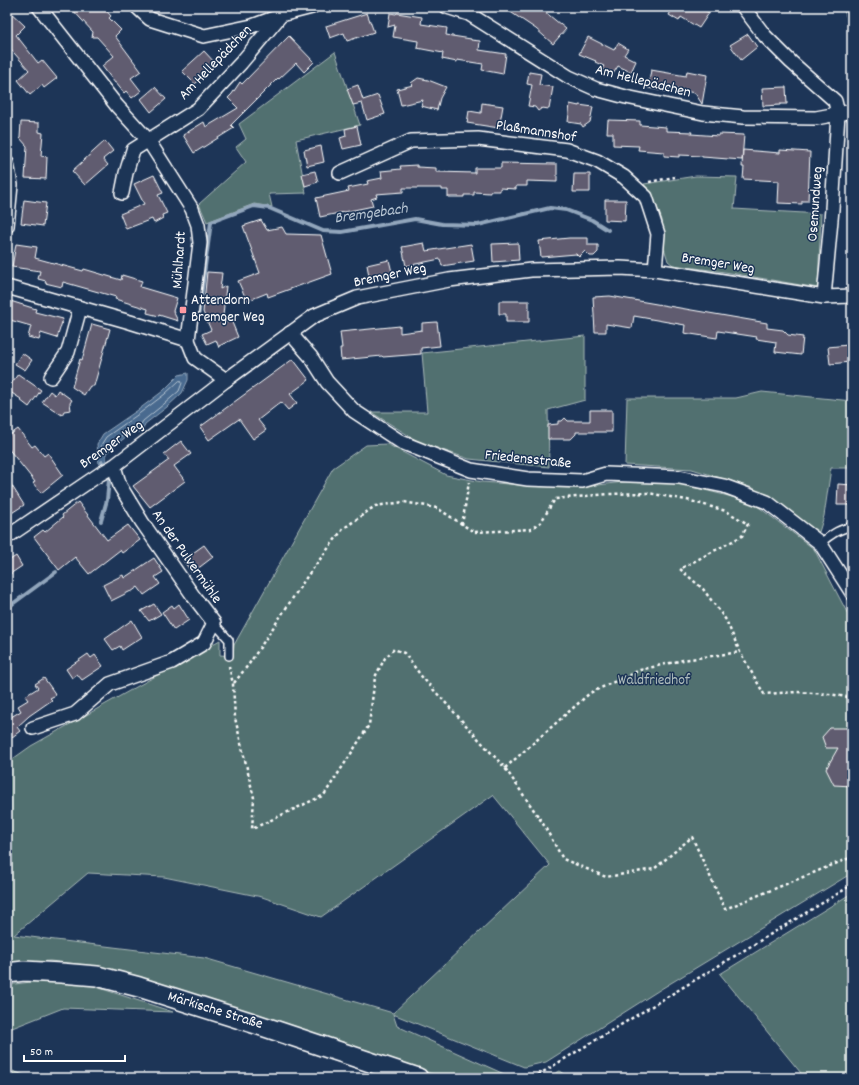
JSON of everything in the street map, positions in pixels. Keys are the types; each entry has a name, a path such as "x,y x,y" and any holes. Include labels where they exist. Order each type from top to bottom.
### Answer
{"main road":[{"name":"Märkische Straße","path":"7,973 24,971 97,976 139,987 256,1024 418,1078"}],"street":[{"name":"Mühlhardt","path":"39,7 118,106 148,140 192,209 198,225 200,243 188,340 195,358 226,380"},
{"name":"Am Hellepädchen","path":"137,7 150,19 204,36 252,26 281,11 312,7"},
{"name":"Am Hellepädchen","path":"447,7 469,14 569,77 596,89 626,98 703,113 743,117 816,118 848,112 852,113"},
{"path":"744,7 765,36 791,62 835,101 838,114"},
{"name":"Am Hellepädchen","path":"148,140 198,109 241,63 281,11"},
{"name":"Osemundweg","path":"824,297 832,209 838,114"},
{"name":"Plaßmannshof","path":"340,173 411,141 478,139 567,150 597,161 624,177 646,197 658,234 655,270"},
{"path":"122,193 126,173 134,150 148,140"},
{"path":"7,163 11,185 7,226"},
{"name":"Bremger Weg","path":"7,537 107,470 314,316 357,298 449,280 531,270 620,268 655,270 824,297 852,296"},
{"path":"7,287 188,340"},
{"path":"50,377 68,352 80,308"},
{"name":"Friedensstraße","path":"290,333 311,357 327,382 354,411 401,442 471,470 528,478 582,481 606,474 679,477 724,486 766,502 820,543 852,593"},
{"name":"An der Pulvermühle","path":"33,728 75,714 110,684 172,662 204,643 214,622 194,597 142,522 120,486 107,470"}],"lane":[{"path":"820,543 833,533 845,527 852,527"},
{"path":"214,622 229,640 229,656"}],"path":[{"path":"633,185 675,177"},
{"path":"462,525 471,470"},
{"path":"233,684 249,664 308,574 343,529 375,506 404,502 437,508 474,532 531,529 541,522 555,499 608,494 648,493 687,500 726,512 748,524 742,536 680,569 703,589 726,620 740,652 764,694 797,692 829,694 852,698"},
{"path":"229,656 229,668 233,684 235,718 254,798 252,829 324,795 369,725 375,677 385,658 394,649 404,653 422,677 505,768 542,822 563,859 606,877 654,869 692,837 725,909 852,857"},
{"path":"505,768 590,693 640,670 683,660 740,652"},
{"path":"533,1078 852,885"}],"green space":[{"path":"843,7 852,7 852,34"},
{"path":"335,52 360,125 296,140 306,193 269,194 272,207 254,204 207,222 199,204 246,162 236,147 246,139 239,124"},
{"path":"696,176 737,177 734,209 821,214 818,288 725,272 673,265 668,261 664,248 662,220 654,199 644,184"},
{"path":"585,336 585,400 548,410 549,467 469,459 419,442 371,412 427,412 422,353"},
{"path":"762,392 852,401 852,468 831,468 824,516 819,532 753,488 692,469 625,465 627,398 736,398"},
{"name":"Waldfriedhof","path":"387,444 446,475 482,482 522,485 590,486 657,478 752,502 814,549 852,622 852,873 661,989 546,1062 524,1067 393,1014 397,1026 513,1078 444,1078 375,1054 126,975 86,965 50,961 7,964 7,763 31,746 220,640 220,655 233,656 234,645 333,468 366,445","holes":["493,795 550,865 393,1013 204,958 14,935 88,873 164,877 262,897 321,917"]},
{"path":"852,893 852,1078 805,1078 720,974"},
{"path":"39,981 84,983 173,1012 63,1008 7,1030 7,985"},
{"path":"7,1069 32,1078 7,1078"},
{"path":"560,1071 571,1078 546,1078"}],"water":[{"path":"188,373 188,380 182,393 145,424 142,432 132,432 106,453 106,461 99,464 97,444 103,434 163,391 179,375"}],"building":[{"path":"70,7 103,7 111,16 109,18 121,30 115,36 141,71 131,78 141,91 132,98 126,91 124,93 102,66 114,56 97,37 92,37 93,32"},
{"path":"503,7 539,7 566,29 553,44 536,29"},
{"path":"664,7 700,7 709,13 699,28 681,17 679,21 669,15 671,11"},
{"path":"7,9 25,26 16,35 38,63 42,60 57,78 44,88 42,85 30,95 18,80 29,70 7,45"},
{"path":"367,13 374,32 347,41 344,33 330,38 326,26"},
{"path":"390,13 422,17 421,24 447,28 446,35 480,41 479,50 506,54 503,74 482,70 483,64 442,59 443,53 417,48 418,41 393,37 395,25 388,27"},
{"path":"748,34 757,47 741,60 730,45"},
{"path":"289,36 314,62 304,72 296,63 279,79 278,78 231,125 234,128 194,153 183,135 204,122 206,127 238,108 228,98 240,82 242,84"},
{"path":"588,37 614,50 618,43 628,49 624,55 636,61 631,72 618,66 613,74 602,69 604,66 595,62 596,61 579,54"},
{"path":"204,51 216,64 195,84 182,71"},
{"path":"651,70 686,76 687,71 707,75 702,104 695,93 669,88 669,92 648,88"},
{"path":"529,72 541,74 539,85 553,87 549,109 542,108 538,111 535,107 528,106 532,85 527,84"},
{"path":"418,78 446,87 440,98 437,110 421,106 423,100 401,105 397,89 413,85 411,83"},
{"path":"358,85 363,100 378,95 385,114 367,120 362,103 353,105 347,89"},
{"path":"155,87 166,99 151,112 141,99"},
{"path":"786,87 787,104 763,106 762,88"},
{"path":"482,103 503,106 499,128 467,123 469,111 481,113"},
{"path":"570,104 593,107 590,122 583,127 581,124 568,122"},
{"path":"608,120 640,121 640,125 666,127 666,131 692,132 691,134 719,136 719,134 744,135 742,160 702,156 664,156 664,152 638,150 639,146 613,145 613,133 607,133"},
{"path":"21,122 39,123 39,132 43,133 41,156 47,157 46,179 25,178 27,146 20,138"},
{"path":"357,126 361,145 343,149 340,138 346,136 345,129"},
{"path":"105,141 113,151 103,159 108,165 85,185 72,171"},
{"path":"321,146 324,162 307,166 304,150"},
{"path":"743,150 780,153 780,150 810,152 808,201 802,201 802,204 778,203 779,181 743,179"},
{"path":"501,163 557,164 557,182 527,181 527,186 516,186 516,189 500,188 500,191 490,191 490,193 474,192 474,195 464,195 464,197 448,197 448,190 442,190 442,188 403,188 403,192 376,194 377,197 371,199 373,206 320,217 316,198 349,191 348,188 368,184 367,181 382,178 381,171 401,169 400,166 417,165 417,167 436,168 436,172 475,173 475,168 501,168"},
{"path":"315,171 318,182 305,186 302,174"},
{"path":"574,174 590,174 590,192 573,192"},
{"path":"154,175 163,193 158,195 167,213 162,215 163,218 154,223 152,219 126,229 120,214 144,204 134,184"},
{"path":"24,200 46,203 43,226 21,223"},
{"path":"605,200 626,200 625,221 605,220"},
{"path":"261,220 267,230 282,227 286,234 321,235 332,274 268,297 267,293 247,301 238,281 260,273 243,226"},
{"path":"588,238 588,245 598,245 598,252 594,256 590,256 585,251 579,257 576,254 541,257 539,241"},
{"path":"424,243 426,251 471,244 474,261 442,266 440,259 406,266 402,247"},
{"path":"518,243 519,260 493,262 492,244"},
{"path":"16,244 37,247 35,258 83,271 84,269 121,280 122,275 142,281 140,287 177,298 173,311 178,321 147,313 148,309 115,299 116,297 63,282 62,287 45,283 46,281 38,279 40,271 12,267"},
{"path":"389,260 393,276 370,281 367,265"},
{"path":"207,272 222,273 220,289 226,286 222,325 231,320 238,337 219,346 219,348 216,340 207,344 202,334 211,330 203,312"},
{"path":"610,296 767,323 767,328 783,330 788,335 803,337 801,355 775,352 776,342 756,339 757,337 718,331 717,338 684,333 685,325 634,316 632,328 606,324 606,332 595,332 593,297"},
{"path":"7,300 36,309 35,312 63,319 57,338 41,333 39,340 28,337 31,326 10,320 11,318 7,317"},
{"path":"499,301 529,301 529,322 506,322 506,314 499,314"},
{"path":"437,322 440,346 421,348 421,354 341,360 340,348 342,348 340,332 400,326 400,333 422,330 422,323"},
{"path":"92,324 110,329 94,386 90,386 84,395 72,387 80,359 82,360"},
{"path":"848,345 850,362 830,364 828,347"},
{"path":"22,353 32,360 25,370 15,364"},
{"path":"293,359 309,380 290,394 297,403 288,410 281,402 258,420 266,430 253,439 239,419 209,440 200,427"},
{"path":"18,374 41,390 29,407 20,400 21,399 7,390"},
{"path":"58,390 72,400 70,403 71,410 64,411 62,415 42,402 50,391 55,395"},
{"path":"590,410 612,410 612,432 576,432 571,439 548,439 548,425 558,424 558,421 562,421 565,418 568,421 590,421"},
{"path":"18,429 32,447 35,445 44,456 48,453 63,475 41,493 33,483 35,482 7,447 7,437"},
{"path":"181,441 191,454 174,466 185,481 150,507 133,486 169,460 164,454"},
{"path":"7,478 24,505 7,516"},
{"path":"838,484 852,485 852,505 837,505"},
{"path":"78,502 107,540 128,525 140,540 122,553 120,550 89,574 75,557 59,570 34,537 43,530 45,532"},
{"path":"204,545 213,557 192,573 183,560"},
{"path":"16,556 22,566 7,576 7,562"},
{"path":"154,558 163,572 155,577 160,584 144,595 138,587 131,592 111,601 103,585 123,575 124,578"},
{"path":"154,604 161,614 149,621 141,611"},
{"path":"179,604 189,620 174,630 162,612 172,605 174,608"},
{"path":"132,620 142,637 122,650 120,646 113,650 105,639"},
{"path":"88,654 91,658 95,655 103,666 82,680 77,674 72,678 66,669"},
{"path":"44,678 56,695 50,698 52,700 29,716 17,727 20,731 7,741 7,711 11,717 21,711 18,706 28,700 25,696 38,688 35,684"},
{"path":"852,726 852,786 834,785 826,769 838,748 826,748 822,737 830,728 851,728"}],"waterway":[{"name":"Bremgebach","path":"198,318 211,222 254,206 269,208 323,231 342,232 415,219 442,224 478,225 550,208 566,210 592,220 608,230"},
{"name":"Bremgebach","path":"101,521 107,500 109,480 102,462"},
{"name":"Bremgebach","path":"7,608 56,572"}],"place":[{"name":"Attendorn Bremger Weg","path":"183,310"}]}
